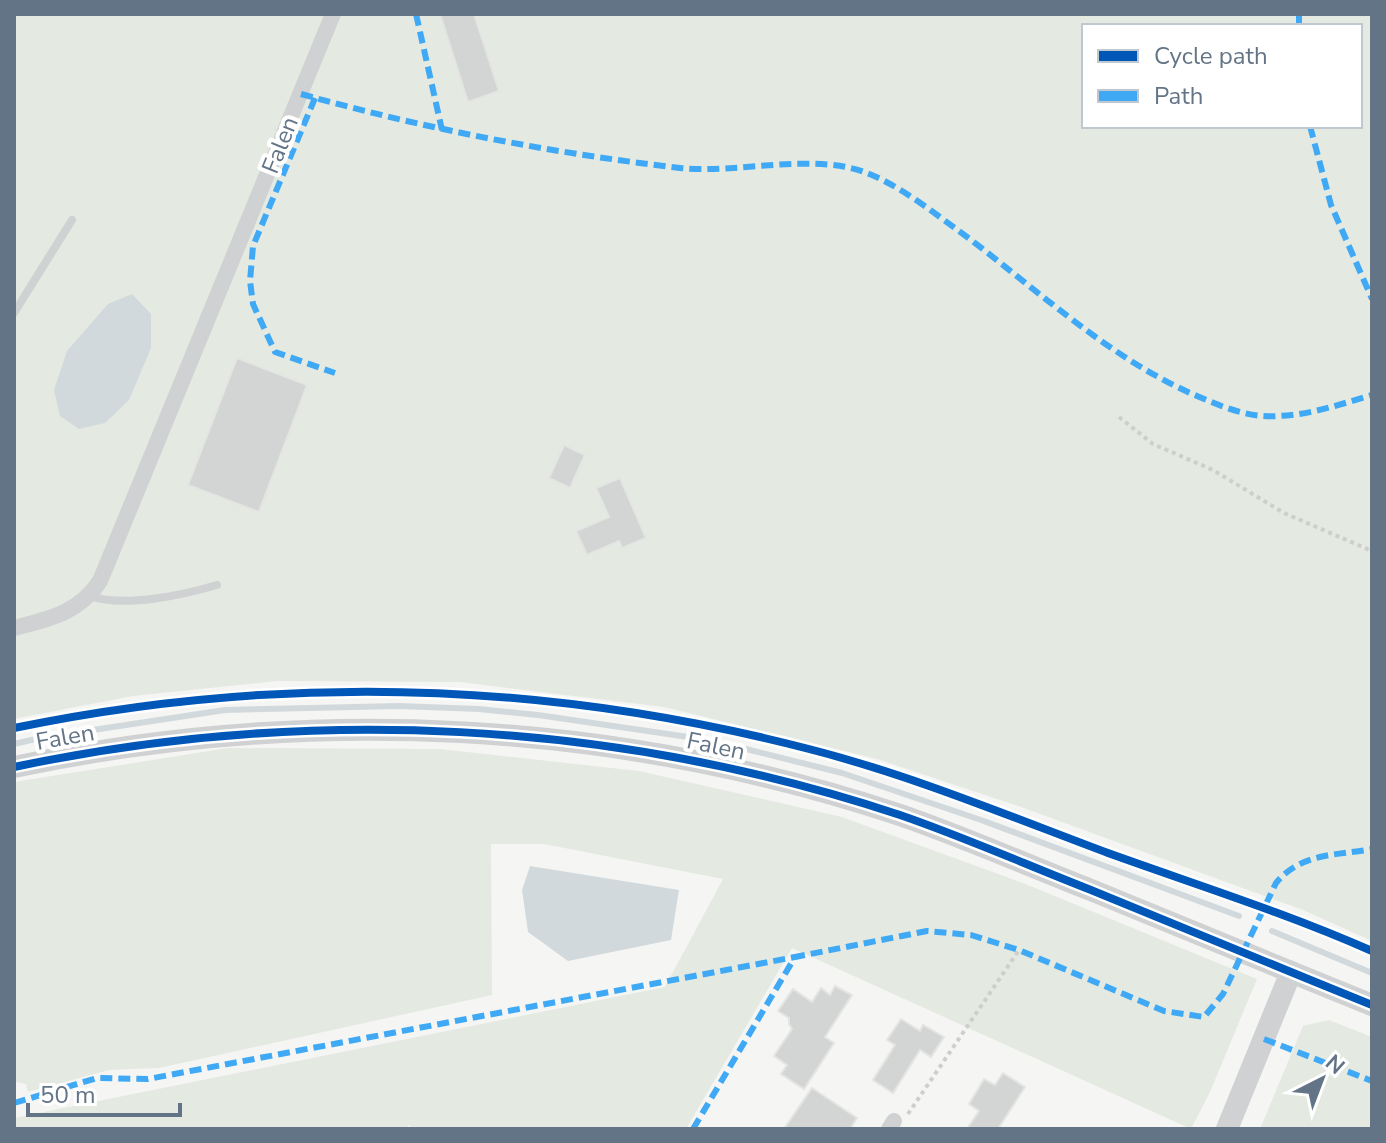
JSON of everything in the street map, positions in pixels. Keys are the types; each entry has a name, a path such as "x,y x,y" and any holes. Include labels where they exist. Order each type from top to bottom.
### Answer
{"street":[{"name":"Falen","path":"90,596 100,581 126,522 333,14"},
{"path":"14,628 77,607 90,596"},
{"name":"Falen","path":"14,767 147,743 317,730 506,733 608,745 718,766 899,815 1372,1005"},
{"path":"1227,1129 1291,972"}],"lane":[{"path":"14,313 72,220"},
{"path":"90,596 107,602 189,593 217,585"}],"path":[{"path":"1119,417 1153,444 1213,470 1284,513 1372,551"},
{"path":"891,1125 904,1120 1019,950"}],"shaded area":[{"path":"14,14 1372,14 1372,941 1303,910 1021,807 877,759 664,707 460,682 277,681 133,696 14,719"},
{"path":"132,294 151,314 151,348 129,400 105,423 79,429 60,416 54,390 67,351 108,304"},
{"path":"228,748 440,749 639,771 842,817 1023,883 1257,979 1210,1092 1191,1129 792,948 686,1129 414,1129 408,1125 407,1129 14,1129 14,1118 665,987 723,879 544,844 491,844 492,995 159,1068 109,1070 28,1092 26,1084 16,1082 14,1075 14,782"},
{"path":"530,866 679,890 671,940 568,961 528,932 522,890"},
{"path":"1329,1020 1372,1037 1372,1129 1260,1129 1303,1026"}],"building":[{"path":"440,14 474,14 499,91 468,102"},
{"path":"237,358 307,385 259,512 188,485"},
{"path":"564,445 585,455 570,488 549,478"},
{"path":"620,478 646,538 622,548 619,541 587,555 576,531 609,517 596,488"},
{"path":"835,986 852,995 825,1037 834,1043 804,1089 781,1074 787,1065 774,1056 792,1029 789,1018 778,1011 793,989 812,1002 821,988 830,995"},
{"path":"901,1019 920,1031 923,1025 944,1037 931,1057 920,1050 893,1093 873,1080 895,1045 887,1040"},
{"path":"1003,1073 1025,1087 998,1129 967,1129 979,1111 969,1104 984,1079 995,1085"},
{"path":"812,1088 857,1118 850,1129 784,1129"}],"waterway":[{"path":"14,744 225,710 399,706 538,715 702,739"},
{"path":"738,747 842,773 981,820 1239,916"},
{"path":"1272,931 1372,973"}],"marked path":[{"path":"416,14 442,130"},
{"path":"1299,14 1299,24"},
{"path":"301,94 442,129 632,162 702,169 800,164 846,167 879,178 914,199 1103,342 1164,380 1197,396 1236,411 1267,416 1314,411 1372,395"},
{"path":"315,98 253,246 250,281 253,304 275,352 335,373"},
{"path":"1311,128 1331,205 1372,299"},
{"path":"693,1129 795,957 927,931 971,935 1019,950 1164,1011 1204,1017 1223,994 1276,883 1308,860 1372,849"},
{"path":"14,1103 97,1078 148,1079 795,957"},
{"path":"1264,1039 1372,1081"}],"cycle path":[{"path":"14,728 114,710 213,699 313,693 413,692 512,698 611,709 710,726 885,771 1274,912 1372,951"},
{"path":"14,767 125,747 236,735 348,730 460,732 572,742 682,759 792,783 900,815 1372,1005"}]}
